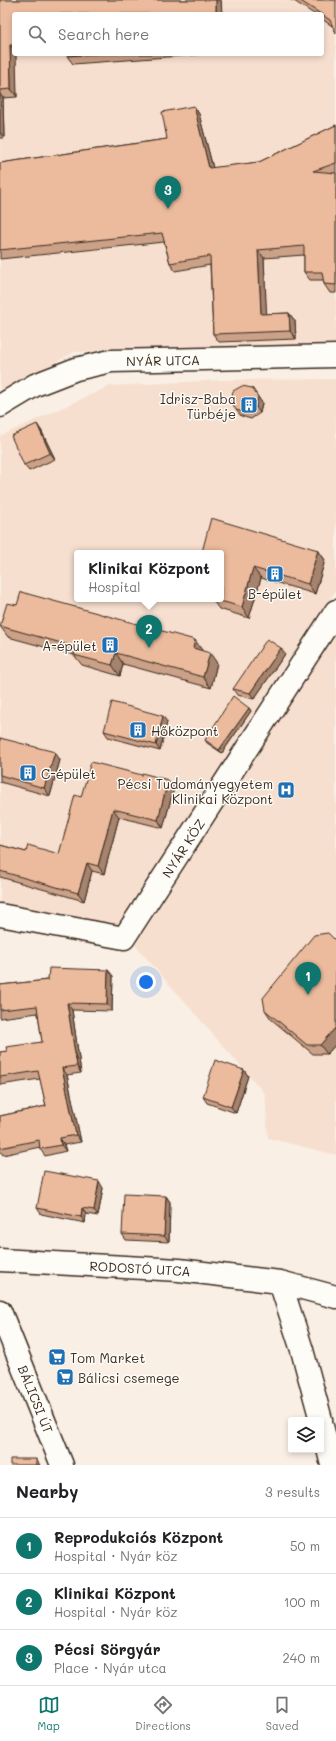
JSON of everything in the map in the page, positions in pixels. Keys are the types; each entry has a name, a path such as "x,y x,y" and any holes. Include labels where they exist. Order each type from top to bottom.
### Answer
{"street":[{"name":"NYÁR UTCA","path":"0,406 35,385 76,369 111,361 336,356"},
{"name":"NYÁR KÖZ","path":"0,916 124,938 336,611"},
{"name":"RODOSTÓ UTCA","path":"0,1260 179,1270 280,1282 336,1297"},
{"path":"280,1282 302,1350 320,1417"},
{"name":"BÁLICSI ÚT","path":"0,1311 4,1333 62,1465"},
{"path":"324,1433 332,1465"}],"shaded area":[{"path":"0,0 336,0 336,347 74,352 0,394"},
{"path":"336,379 336,590 284,667 120,927 0,903 0,436 110,386 221,380"},
{"name":"Pécsi Tudományegyetem Klinikai Központ","path":"336,634 336,1155 268,1138 265,1094 135,945"}],"building":[{"path":"0,0 216,0 216,12 12,12 12,45 10,45 11,89 0,90"},
{"path":"299,0 336,0 336,34 330,20 324,16 324,12 318,12"},
{"path":"194,106 209,168 259,162 336,125 336,163 313,171 336,173 336,285 324,284 322,272 304,272 304,246 258,250 261,314 289,313 290,331 213,334 210,256 170,263 162,233 0,250 0,163 167,139 162,112"},
{"name":"Idrisz-Baba Türbéje","path":"242,386 252,388 258,397 256,407 247,413 236,410 231,401 233,391"},
{"path":"37,424 50,453 24,465 11,436"},
{"name":"B-épület","path":"211,518 318,550 308,584 253,568 242,607 224,602 224,550 203,550"},
{"name":"A-épület","path":"21,592 195,640 193,648 210,653 203,677 116,653 112,665 74,655 76,647 0,626 7,603 17,605"},
{"path":"267,639 281,648 250,693 233,689"},
{"path":"233,696 249,708 219,750 205,740"},
{"name":"Hőközpont","path":"112,702 163,716 156,745 104,731"},
{"name":"C-épület","path":"0,738 55,752 44,788 0,775"},
{"path":"91,762 168,780 158,820 113,809 98,866 87,863 78,893 0,871 0,845 26,852 28,845 59,854 75,795 81,797"},
{"path":"328,933 336,941 336,1027 320,1045 307,1045 265,1010 263,998 314,935"},
{"path":"49,968 108,970 107,1004 67,1003 77,1066 62,1068 76,1135 60,1138 61,1145 40,1149 39,1140 0,1148 0,1116 46,1106 38,1071 0,1077 0,1052 7,1051 6,1047 42,1042 37,1006 0,1010 0,985 48,980"},
{"path":"215,1060 244,1070 231,1107 203,1097"},
{"path":"44,1171 99,1181 94,1210 82,1208 81,1217 37,1208"},
{"path":"124,1194 166,1196 164,1236 122,1234"},
{"path":"10,1459 36,1459 36,1465 10,1465"}],"place":[{"name":"Pécsi Sörgyár","path":"168,209"},
{"name":"Idrisz-Baba Türbéje","path":"249,405"},
{"name":"B-épület","path":"275,574"},
{"name":"A-épület","path":"110,645"},
{"name":"Klinikai Központ","path":"149,648"},
{"name":"Hőközpont","path":"138,730"},
{"name":"C-épület","path":"28,773"},
{"name":"Pécsi Tudományegyetem Klinikai Központ","path":"286,790"},
{"name":"Reprodukciós Központ","path":"308,995"},
{"name":"Tom Market","path":"57,1357"},
{"name":"Bálicsi csemege","path":"65,1377"}]}
